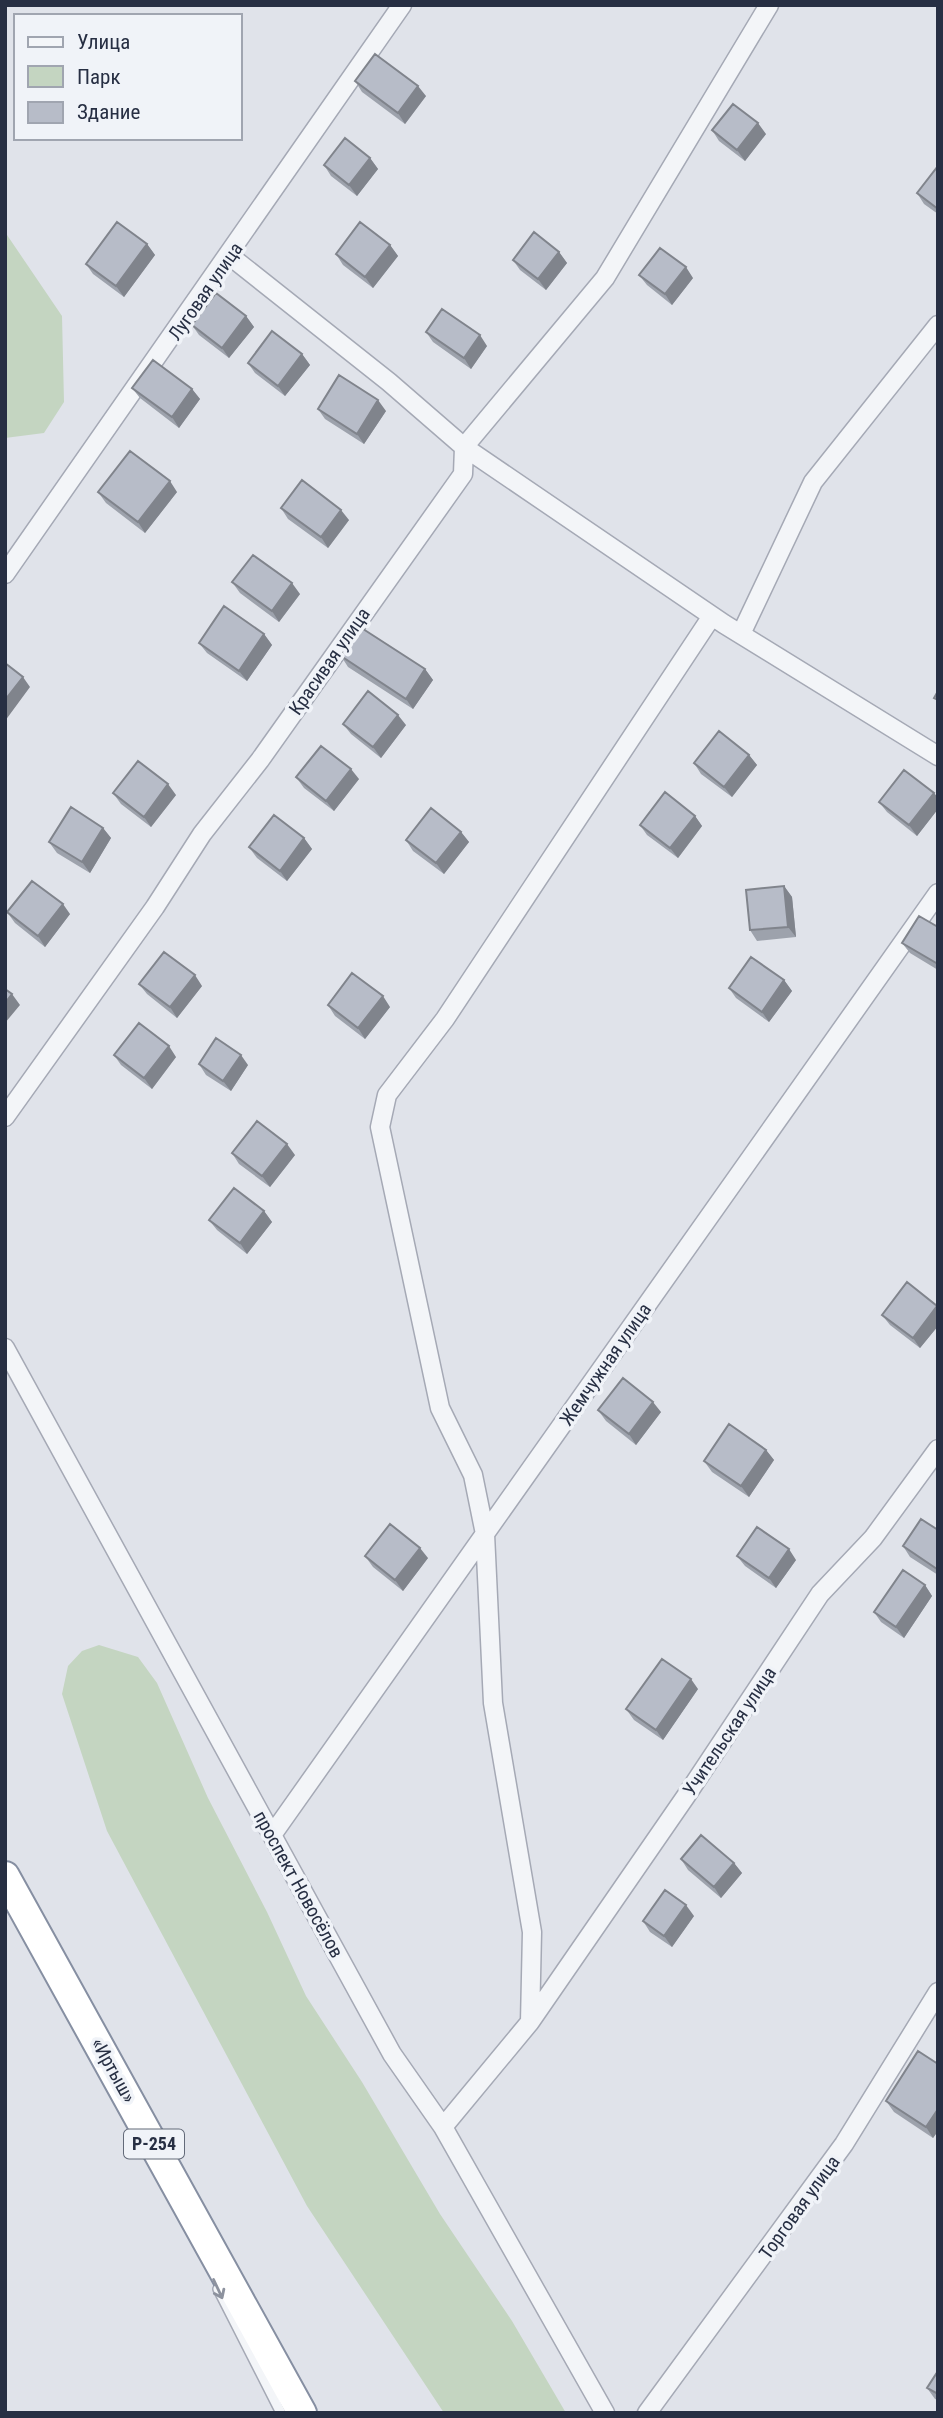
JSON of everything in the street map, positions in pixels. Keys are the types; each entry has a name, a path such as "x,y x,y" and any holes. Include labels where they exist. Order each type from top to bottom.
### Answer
{"highway":[{"name":"«Иртыш»","path":"5,1876 303,2413"}],"street":[{"name":"Луговая улица","path":"5,574 230,256 402,5"},
{"path":"464,447 605,278 769,5"},
{"path":"230,256 389,382 464,447 712,616 938,756"},
{"path":"741,634 813,482 938,325"},
{"name":"Красивая улица","path":"5,1117 155,907 202,834 260,760 463,474 464,447"},
{"path":"530,2022 532,1932 493,1703 485,1534 473,1475 440,1408 380,1127 387,1096 445,1019 712,616"},
{"name":"Жемчужная улица","path":"272,1835 938,893"},
{"name":"проспект Новосёлов","path":"5,1348 392,2054 443,2127 605,2413"},
{"name":"Учительская улица","path":"443,2127 530,2022 686,1796 820,1594 873,1538 938,1449"},
{"name":"Торговая улица","path":"648,2413 844,2144 938,1992"}],"lane":[{"path":"127,2094 202,2255"},
{"path":"214,2280 281,2413"}],"green space":[{"path":"5,232 62,316 64,402 44,433 5,438"},
{"path":"99,1645 138,1657 157,1683 208,1798 267,1912 306,1996 362,2082 440,2214 512,2321 566,2413 444,2413 307,2206 107,1831 62,1694 68,1666 82,1651"}],"building":[{"path":"375,54 418,86 398,113 355,81"},
{"path":"733,104 758,123 737,150 712,130"},
{"path":"345,138 370,158 349,185 324,165"},
{"path":"938,166 938,209 917,193"},
{"path":"117,222 147,244 116,286 86,264"},
{"path":"360,222 390,245 365,277 336,254"},
{"path":"534,232 559,252 538,279 513,260"},
{"path":"660,248 686,267 665,294 639,275"},
{"path":"216,293 246,316 222,348 192,325"},
{"path":"442,309 480,335 464,358 426,332"},
{"path":"272,331 302,354 278,386 248,363"},
{"path":"153,360 192,389 172,417 132,388"},
{"path":"339,375 378,400 357,434 318,409"},
{"path":"130,451 170,481 138,522 98,492"},
{"path":"302,480 341,510 321,537 281,508"},
{"path":"253,555 292,583 272,611 232,582"},
{"path":"224,606 264,634 239,671 199,643"},
{"path":"360,627 425,669 406,699 341,656"},
{"path":"5,663 23,677 5,700"},
{"path":"368,691 398,715 373,747 343,724"},
{"path":"719,731 749,755 724,787 694,763"},
{"path":"321,746 351,769 326,801 296,777"},
{"path":"138,761 168,784 144,817 113,793"},
{"path":"904,770 934,793 909,825 879,802"},
{"path":"665,792 695,816 670,848 640,825"},
{"path":"71,807 103,828 82,862 49,842"},
{"path":"431,808 461,832 436,863 406,840"},
{"path":"274,815 304,838 280,871 249,847"},
{"path":"32,881 63,904 38,936 7,912"},
{"path":"784,886 788,927 750,930 746,890"},
{"path":"919,916 938,927 938,964 902,943"},
{"path":"164,952 195,975 170,1007 139,984"},
{"path":"751,957 784,980 762,1012 729,988"},
{"path":"352,973 383,996 358,1028 328,1005"},
{"path":"5,989 12,994 5,1003"},
{"path":"139,1023 169,1046 144,1078 114,1055"},
{"path":"216,1038 241,1055 223,1081 199,1064"},
{"path":"257,1121 287,1144 262,1176 232,1153"},
{"path":"234,1188 264,1211 240,1243 209,1220"},
{"path":"907,1282 937,1306 913,1338 882,1315"},
{"path":"623,1378 653,1402 629,1434 598,1410"},
{"path":"729,1424 766,1450 741,1486 704,1461"},
{"path":"921,1519 938,1530 937,1569 903,1546"},
{"path":"390,1524 420,1548 395,1580 365,1556"},
{"path":"757,1527 789,1549 769,1578 737,1556"},
{"path":"903,1570 925,1585 896,1627 874,1612"},
{"path":"662,1659 691,1679 656,1730 626,1709"},
{"path":"701,1835 734,1863 714,1887 681,1859"},
{"path":"665,1890 686,1905 664,1936 643,1921"},
{"path":"918,2051 938,2064 938,2109 926,2127 886,2101"},
{"path":"938,2371 938,2394 927,2388"}]}
